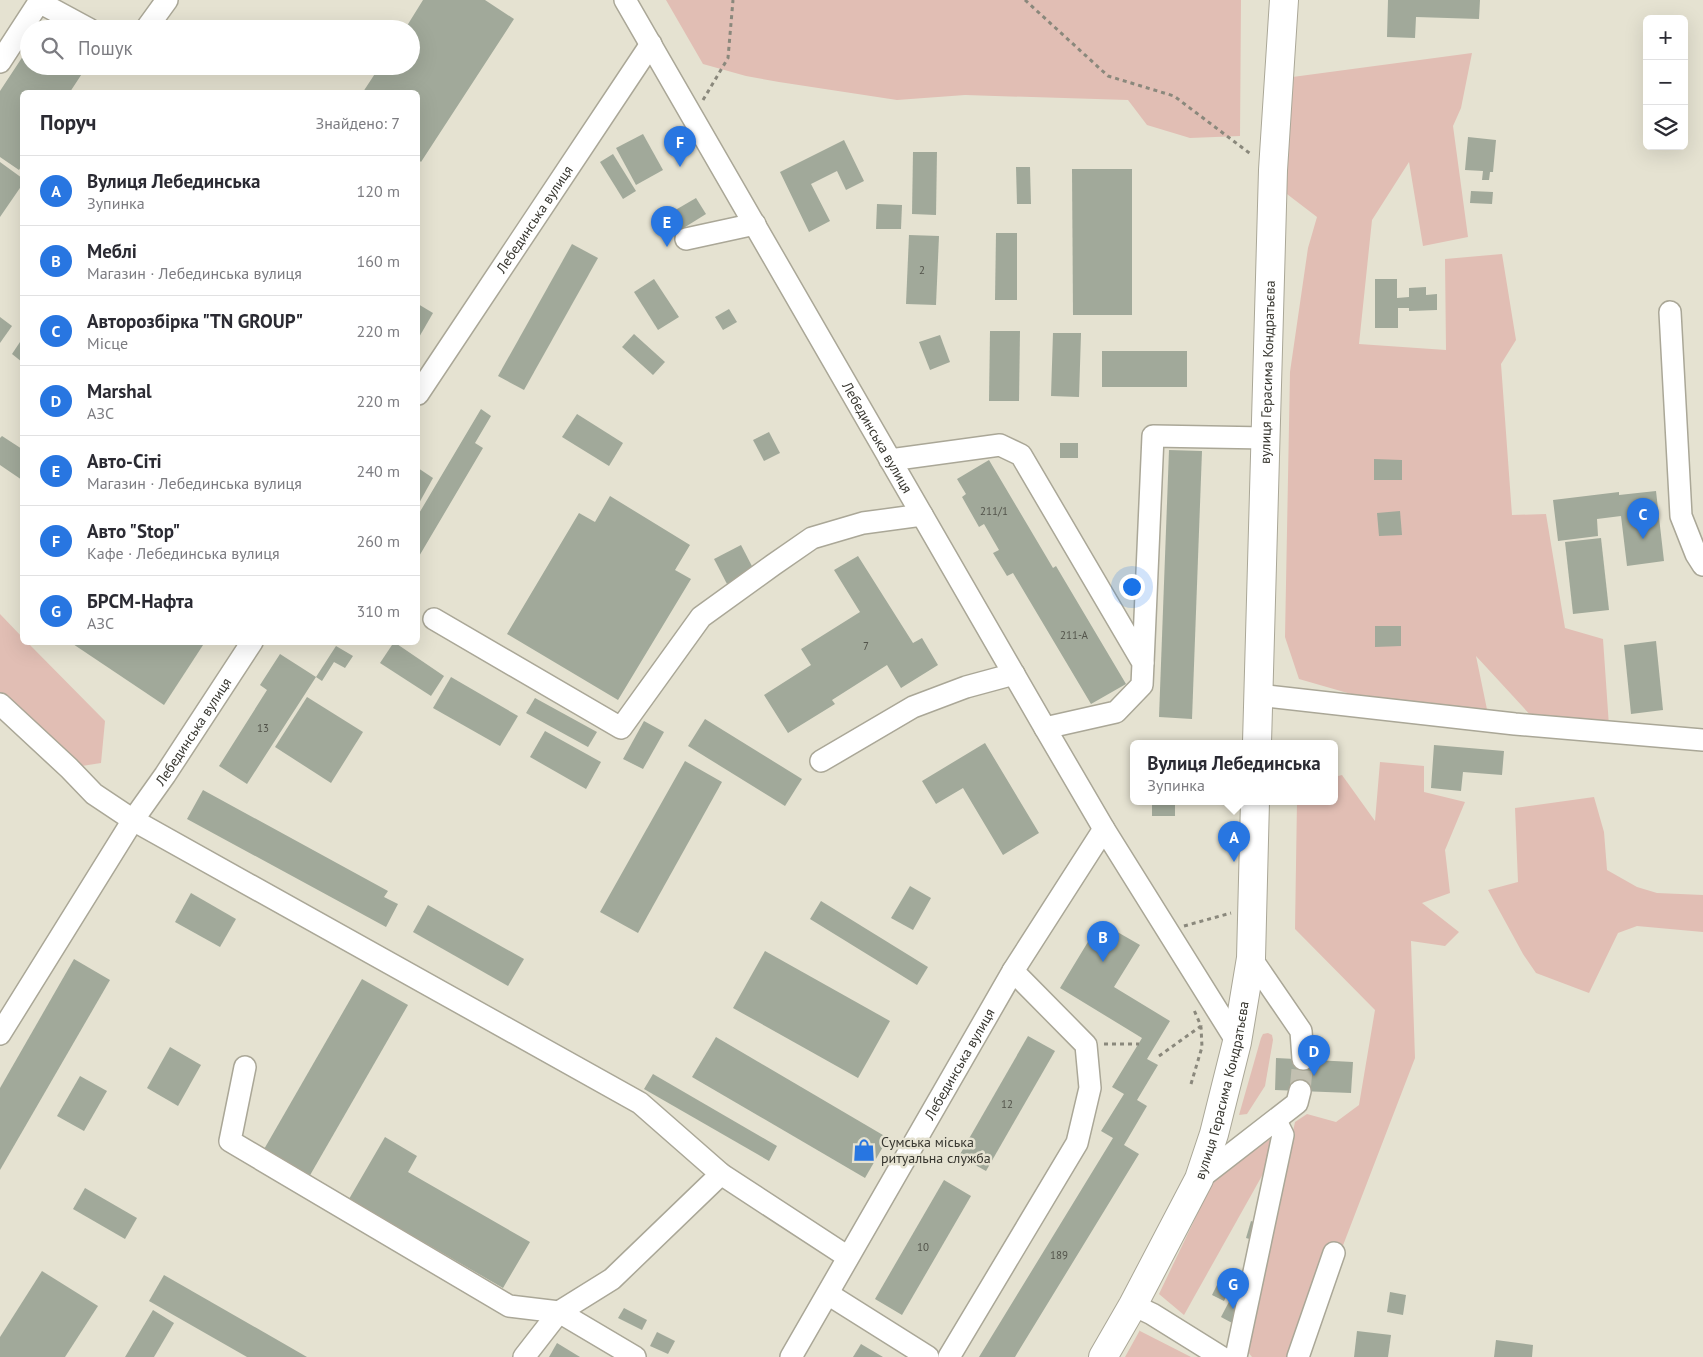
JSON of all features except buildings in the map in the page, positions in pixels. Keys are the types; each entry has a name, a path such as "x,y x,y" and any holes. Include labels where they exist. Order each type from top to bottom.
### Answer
{"main road":[{"name":"вулиця Герасима Кондратьєва","path":"1257,740 1273,170 1284,0"},
{"name":"вулиця Герасима Кондратьєва","path":"1103,1357 1133,1305 1199,1179 1214,1134 1237,1042 1251,958 1256,805"}],"street":[{"path":"153,20 167,0"},
{"name":"Лебединська вулиця","path":"625,0 1104,829 1237,1042"},
{"path":"27,20 39,2 72,20"},
{"path":"0,62 20,31"},
{"name":"Лебединська вулиця","path":"420,391 652,44"},
{"path":"686,239 755,224"},
{"path":"1670,312 1681,516 1696,554 1703,565"},
{"path":"1045,728 1116,712 1142,685 1153,436 1266,438"},
{"path":"890,460 1000,445 1021,455 1143,663"},
{"path":"434,619 622,728 701,617 773,565 812,538 863,523 922,515"},
{"name":"Лебединська вулиця","path":"0,1034 133,820 250,645"},
{"path":"821,761 913,707 966,687 1014,674"},
{"path":"1258,695 1515,724 1703,740"},
{"path":"0,704 70,768 94,794 133,820 640,1103 721,1174 848,1256"},
{"name":"Лебединська вулиця","path":"791,1357 1013,971 1104,829"},
{"path":"1251,958 1301,1031 1303,1059"},
{"path":"949,1357 1077,1143 1090,1088 1086,1044 1013,971"},
{"path":"245,1067 230,1141 509,1306 559,1312 635,1357"},
{"path":"1199,1179 1297,1103 1300,1091"},
{"path":"1236,1357 1283,1135 1276,1121"},
{"path":"524,1357 559,1312 612,1279 721,1174"},
{"path":"1298,1357 1334,1253"},
{"path":"828,1294 928,1357"},
{"path":"1133,1305 1152,1314 1221,1357"}],"path":[{"path":"692,118 728,58 733,0"},
{"path":"1024,0 1108,76 1174,96 1273,170"},
{"path":"1184,926 1234,913"},
{"path":"1191,1084 1202,1047 1201,1026 1193,1007"},
{"path":"1159,1056 1201,1026"},
{"path":"1086,1044 1139,1044"}],"shaded area":[{"path":"666,0 1241,0 1240,136 1190,138 1147,125 1128,100 965,95 897,100 746,76 703,64"},
{"path":"1472,53 1461,108 1453,126 1468,237 1423,246 1409,162 1372,220 1359,344 1446,350 1445,259 1502,254 1516,340 1501,364 1512,515 1546,514 1565,628 1603,639 1609,726 1534,719 1476,656 1490,724 1424,715 1299,679 1285,637 1290,372 1308,248 1317,217 1283,191 1285,78"},
{"path":"0,614 20,635 20,645 30,645 105,721 101,763 69,768 0,704"},
{"path":"1380,762 1424,766 1424,792 1465,802 1445,850 1450,893 1422,903 1459,932 1445,946 1411,941 1415,1058 1337,1261 1289,1357 1252,1357 1248,1352 1248,1340 1295,1122 1307,1114 1336,1122 1359,1105 1375,1010 1295,929 1297,805 1338,805 1338,776 1342,775 1375,821"},
{"path":"1594,797 1604,832 1607,870 1637,887 1657,893 1703,895 1703,932 1637,926 1618,933 1589,993 1536,973 1523,954 1488,890 1518,882 1515,808"},
{"path":"1268,1033 1272,1035 1273,1040 1265,1086 1247,1114 1239,1115 1261,1038 1263,1034"},
{"path":"1273,1137 1263,1174 1184,1315 1159,1294 1214,1179"},
{"path":"1140,1331 1191,1357 1125,1357"}],"tunnel":[{"path":"1300,1091 1303,1059"}],"place":[{"name":"Авто \"Stop\"","path":"680,167"},
{"name":"Авто-Сіті","path":"667,247"},
{"name":"Авторозбірка \"TN GROUP\"","path":"1643,539"},
{"name":"Вулиця Лебединська","path":"1234,862"},
{"name":"Меблі","path":"1103,962"},
{"name":"Marshal","path":"1314,1076"},
{"name":"Сумська міська ритуальна служба","path":"864,1150"},
{"name":"БРСМ-Нафта","path":"1233,1309"}]}
